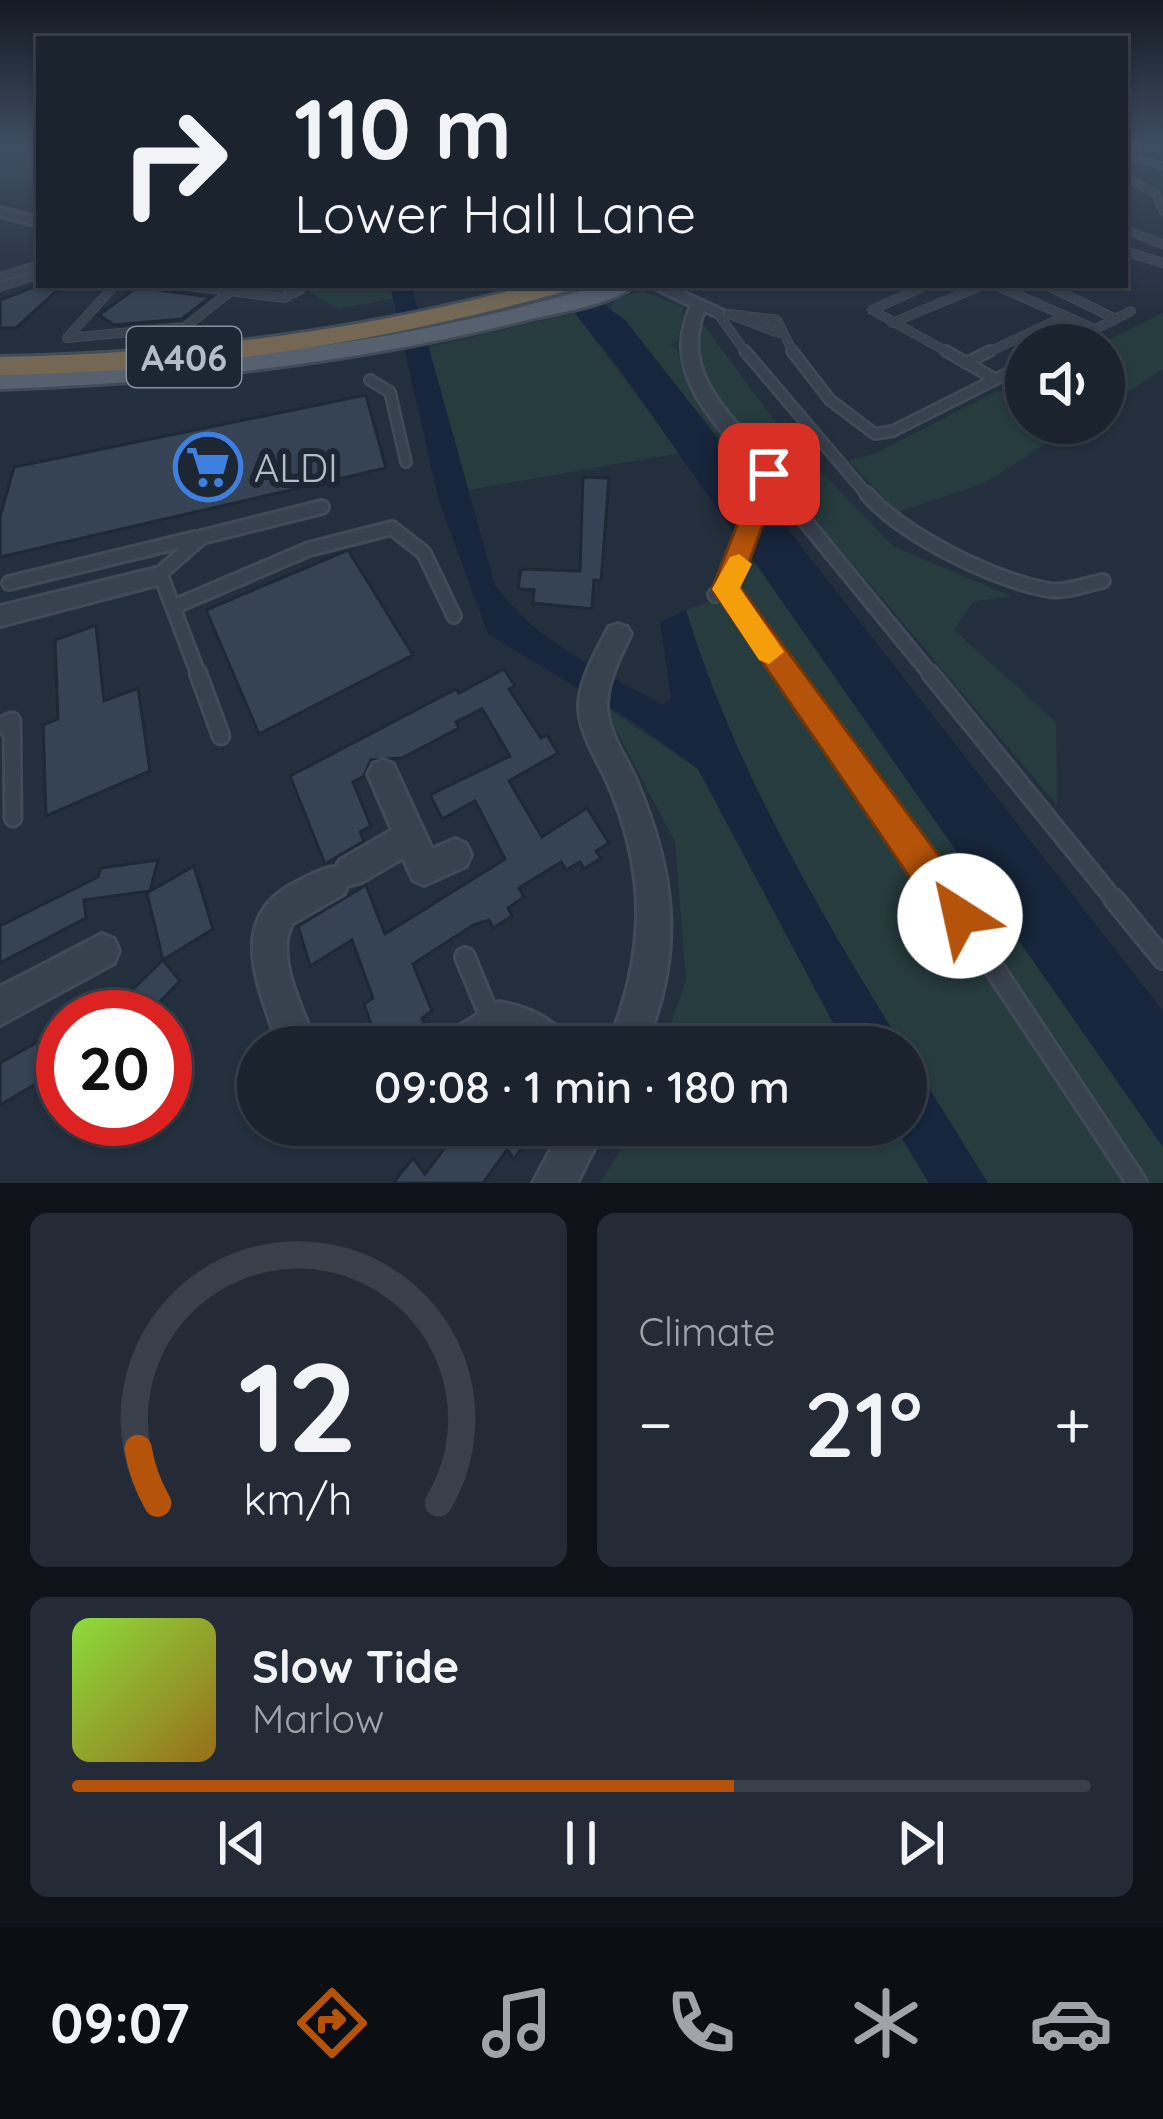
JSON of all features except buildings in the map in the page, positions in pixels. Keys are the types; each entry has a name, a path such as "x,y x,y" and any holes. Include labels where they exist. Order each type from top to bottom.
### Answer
{"highway":[{"name":"A406","path":"301,339 471,288"},
{"name":"A406","path":"0,352 301,339 511,288"},
{"name":"A406","path":"0,378 301,339 547,288"}],"main road":[{"path":"0,378 70,380 149,373 301,339 449,331 615,288"},
{"path":"0,378 149,373"}],"street":[{"path":"0,212 36,221"},
{"path":"663,288 714,310"},
{"path":"714,310 686,327 688,367 767,483"},
{"path":"0,616 165,576"},
{"path":"618,634 593,704 656,881 654,964 647,1005 636,1026"},
{"path":"383,773 424,869 454,855"},
{"path":"292,1026 269,948 272,929 285,909 410,837"},
{"path":"0,1007 102,951"},
{"path":"490,1026 522,1026"},
{"path":"554,1183 574,1146"}],"lane":[{"path":"1128,231 1163,244"},
{"path":"1128,252 1163,262"},
{"path":"0,277 36,270"},
{"path":"0,286 36,270"},
{"path":"112,288 67,338 184,328 231,291"},
{"path":"206,288 285,298 289,288"},
{"path":"920,288 873,307 892,323 995,379"},
{"path":"892,323 976,288"},
{"path":"1001,288 1084,324"},
{"path":"1052,288 1116,319"},
{"path":"714,310 779,333 825,393 875,434 892,431 1005,374"},
{"path":"714,310 766,383 880,508 951,554 1051,591 1103,581"},
{"path":"1106,324 1131,311"},
{"path":"965,363 1066,316"},
{"path":"370,380 390,392 406,462"},
{"path":"767,483 743,552 720,592 960,916 1137,1183"},
{"path":"767,483 1163,959"},
{"path":"9,584 322,507"},
{"path":"173,607 310,549 392,528 424,553 454,616"},
{"path":"202,537 165,576 221,736"},
{"path":"0,726 12,721 13,818"},
{"path":"465,957 493,1024"}],"green space":[{"path":"303,288 391,288 396,298 338,309"},
{"path":"642,290 684,308 678,341 670,345 677,349 685,378 756,472 751,479 625,320 610,309 615,300"},
{"path":"575,313 680,453 468,490 429,347"},
{"path":"1163,313 1163,369 1125,393 1125,332"},
{"path":"698,317 782,431 894,547 1011,596 973,602 954,630 1056,722 1057,805 777,474 698,370"},
{"path":"997,391 1005,392 1005,444 1045,444 985,483 898,512 849,461 874,454"},
{"path":"755,561 1163,1147 1163,1183 988,1183 927,1086 927,1026 890,1026 779,835 712,687 686,610 740,592"},
{"path":"603,705 698,769 835,1026 670,1026 686,980 675,842"},
{"path":"623,1146 907,1146 929,1183 600,1183"}],"water":[{"path":"391,288 411,288 413,292 495,585 550,639 663,705 671,698 660,622 686,610 753,781 809,889 890,1026 835,1026 698,769 635,723 488,634 439,501"},
{"path":"541,288 579,288 625,320 1163,1011 1163,1147 621,371 575,313"},
{"path":"927,1085 988,1183 929,1183 907,1146 927,1146"}],"slow traffic":[{"path":"739,564 726,589 769,652"}],"place":[{"name":"ALDI","path":"208,467"}],"route":[{"path":"769,474 733,583 726,589 741,617 805,696 960,916"}]}
